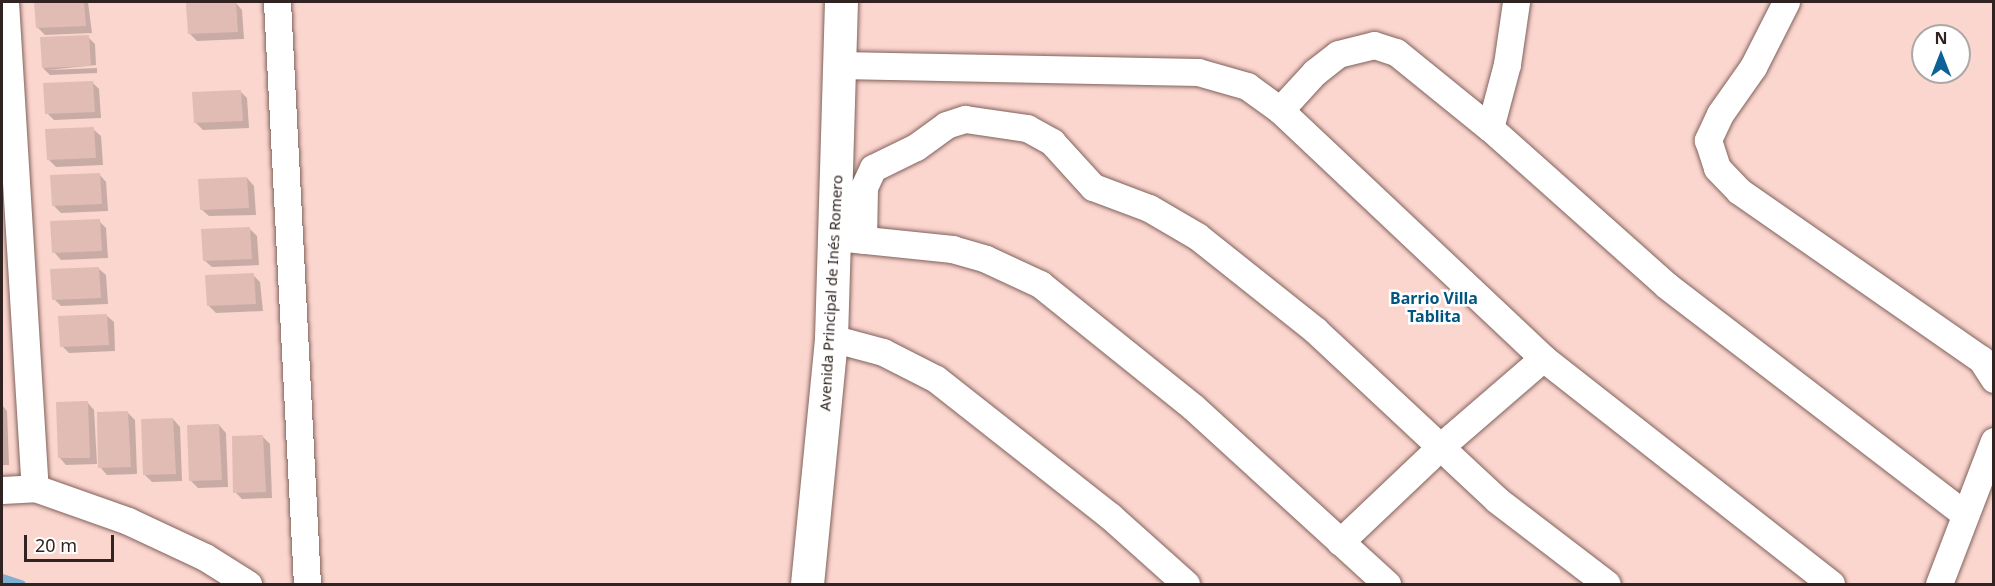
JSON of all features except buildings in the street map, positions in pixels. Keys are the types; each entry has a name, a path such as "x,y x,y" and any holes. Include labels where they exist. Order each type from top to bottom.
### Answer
{"street":[{"path":"5,2 35,488"},
{"path":"277,2 307,585"},
{"name":"Avenida Principal de Inés Romero","path":"807,585 831,338 849,239 839,66 841,2"},
{"path":"1490,128 1506,64 1516,2"},
{"path":"1785,2 1753,67 1720,114 1708,140 1717,168 1739,191 1981,359 1994,379"},
{"path":"1280,110 1326,63 1351,49 1374,45 1396,52 1490,128 1666,285 1964,514"},
{"path":"839,66 1198,72 1247,86 1280,110 1543,358 1831,585"},
{"path":"1387,585 1193,407 1040,284 986,258 952,249 849,239 864,187 873,168 916,147 946,125 965,119 1027,128 1052,142 1093,187 1149,208 1197,236 1315,330 1497,500 1607,585"},
{"path":"831,338 883,352 936,379 1110,516 1186,585"},
{"path":"1340,542 1440,447 1543,358"},
{"path":"1940,585 1964,514 1994,441"},
{"path":"2,490 35,488 128,521 205,557 248,585"}],"waterway":[{"path":"2,578 21,584"}],"district":[{"name":"Barrio Villa Tablita","path":"1434,307"}]}
